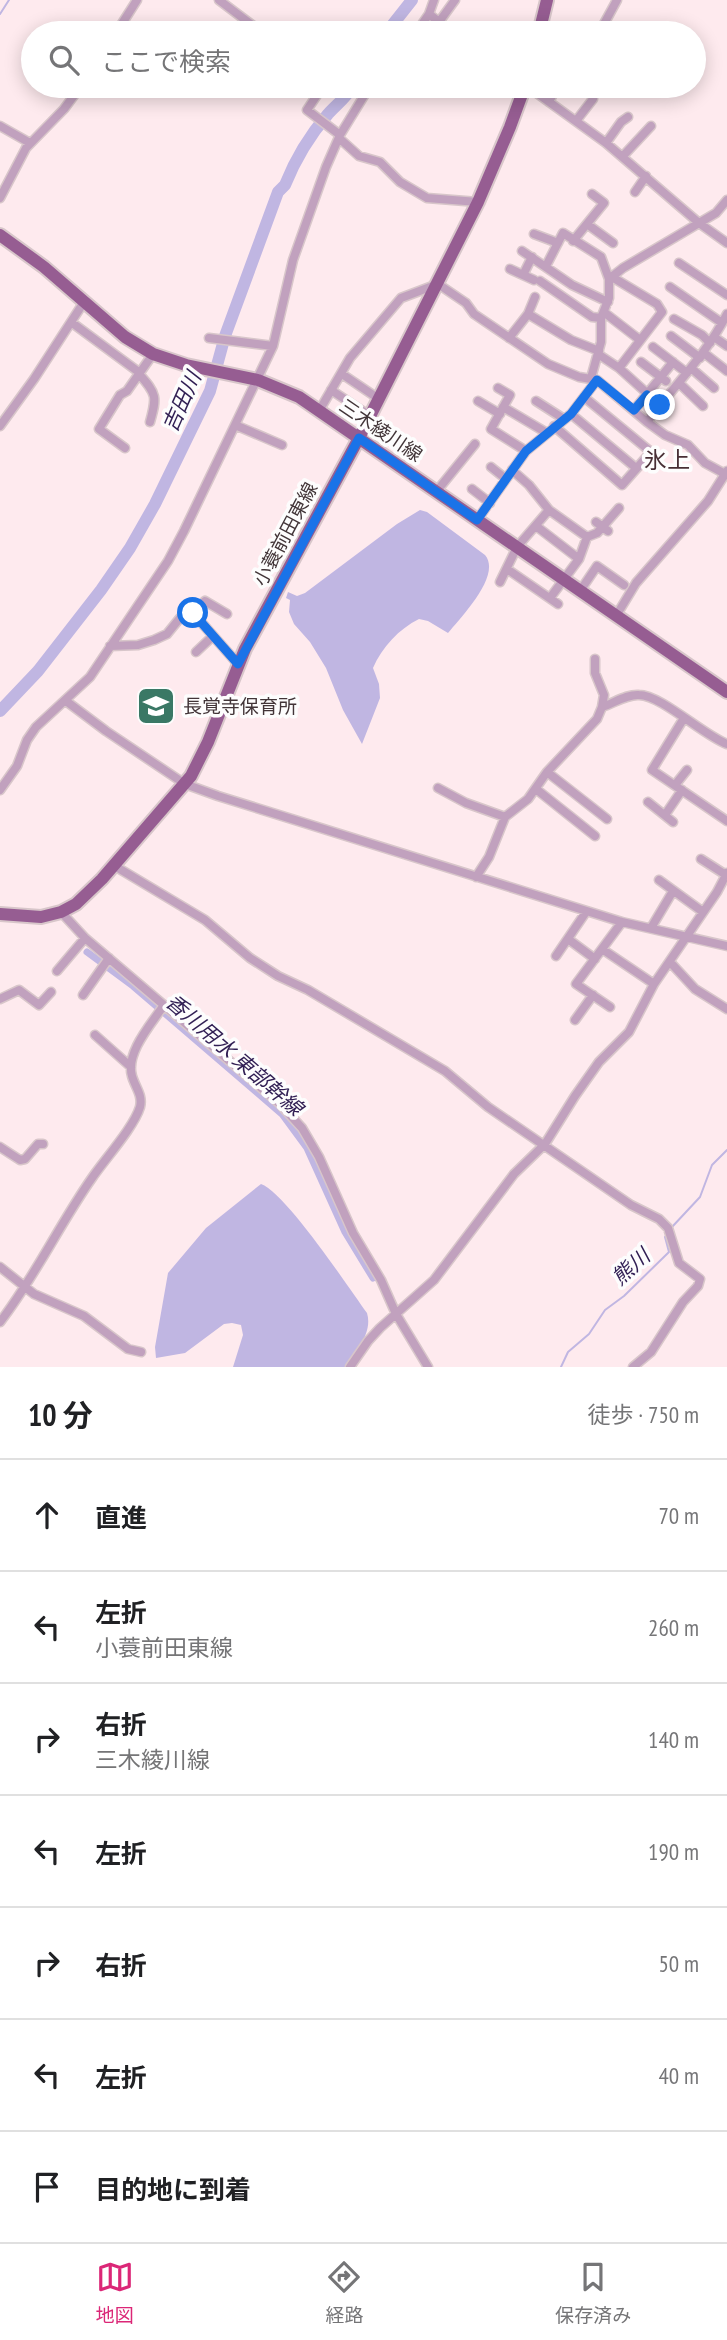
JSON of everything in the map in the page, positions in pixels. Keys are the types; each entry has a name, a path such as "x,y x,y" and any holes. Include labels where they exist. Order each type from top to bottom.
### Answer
{"main road":[{"path":"542,21 547,0"},
{"name":"小蓑前田東線","path":"61,912 76,904 113,864 185,783 204,752 238,664 438,284 478,202 521,98"},
{"name":"三木綾川線","path":"0,235 44,267 125,337 153,354 258,380 284,389 319,411 727,692"},
{"path":"0,914 41,917 61,912"}],"street":[{"path":"124,21 137,0"},
{"path":"219,0 247,21"},
{"path":"424,21 434,0"},
{"path":"440,21 454,0"},
{"path":"606,21 617,0"},
{"path":"429,14 438,21"},
{"path":"0,198 30,143 72,98"},
{"path":"315,98 307,110 332,129 359,156 380,162 400,182 428,198 478,202"},
{"path":"0,790 18,766 31,733 90,677 168,561 273,346 293,260 326,167 363,98"},
{"path":"543,98 623,156 699,223 727,243"},
{"path":"549,102 551,98"},
{"path":"576,121 593,99"},
{"path":"606,143 621,122 628,117"},
{"path":"623,156 651,126"},
{"path":"0,127 30,143"},
{"path":"635,192 646,176"},
{"path":"573,240 604,203 592,194"},
{"path":"611,278 716,213 727,200"},
{"path":"587,224 613,243"},
{"path":"477,520 526,451 568,416 584,397 594,379 611,278 601,257 563,233 546,266"},
{"path":"534,234 558,243"},
{"path":"523,251 572,285 608,302"},
{"path":"523,275 532,257"},
{"path":"679,263 727,295"},
{"path":"510,269 537,281 592,317 603,315 640,340"},
{"path":"611,278 661,308 659,317 618,368"},
{"path":"319,411 350,358 401,298 438,284 466,303 474,314 548,364 579,377 594,379 665,435 688,446 705,463 726,473 708,500 636,583 617,615"},
{"path":"647,422 702,356 725,319 670,287"},
{"path":"509,338 528,314 535,297"},
{"path":"0,426 84,302"},
{"path":"528,314 570,340 599,353 660,405"},
{"path":"674,319 727,346"},
{"path":"71,322 139,374 152,389 156,397 150,422"},
{"path":"671,336 727,371"},
{"path":"212,338 273,346"},
{"path":"653,346 714,388"},
{"path":"125,448 99,429 120,395 127,391 153,354"},
{"path":"641,362 663,379"},
{"path":"634,410 663,379 673,362"},
{"path":"342,374 379,399"},
{"path":"679,383 703,406"},
{"path":"498,388 510,395 491,429 526,451"},
{"path":"331,390 370,416"},
{"path":"554,426 622,485 651,452 584,397"},
{"path":"478,401 547,433"},
{"path":"536,401 568,416 636,468"},
{"path":"235,425 282,445"},
{"path":"436,492 475,444"},
{"path":"491,467 506,479"},
{"path":"512,470 529,485 549,510 587,537"},
{"path":"472,489 490,503"},
{"path":"550,598 579,559 587,537 597,533 619,508"},
{"path":"500,582 517,547 549,510"},
{"path":"536,526 579,559"},
{"path":"580,590 597,566 624,585"},
{"path":"507,569 558,604"},
{"path":"110,646 138,645 167,634 180,618 193,613 205,601 227,614"},
{"path":"193,613 238,664"},
{"path":"196,652 213,636"},
{"path":"476,877 489,857 505,817 536,789 547,772 597,719 604,695 595,673 594,659"},
{"path":"602,708 642,694 653,698 707,735 727,744"},
{"path":"66,701 185,783 586,912 727,946"},
{"path":"684,719 652,769 727,821"},
{"path":"665,815 687,770"},
{"path":"547,772 607,819"},
{"path":"438,788 466,803 505,817"},
{"path":"536,789 595,836"},
{"path":"648,803 673,822"},
{"path":"350,1367 368,1341 433,1280 514,1174 545,1144 599,1062 629,1032 654,984 688,936 726,874 701,859"},
{"path":"113,864 205,920 250,958 278,976 308,990 444,1071 488,1107 631,1205 659,1219 669,1232 679,1263 700,1279 698,1286 683,1302 651,1352 633,1367"},
{"path":"659,880 703,912"},
{"path":"650,928 673,891"},
{"path":"61,912 106,962 279,1103 302,1128 396,1314 428,1367"},
{"path":"556,956 586,912"},
{"path":"610,1006 576,984 622,922"},
{"path":"57,971 85,938"},
{"path":"568,939 595,959"},
{"path":"602,949 654,984"},
{"path":"83,995 106,962"},
{"path":"670,962 695,989 727,1009"},
{"path":"0,999 19,990 39,1005 51,992"},
{"path":"575,1020 593,995"},
{"path":"0,1322 26,1287 72,1209 140,1106 140,1096 131,1067 134,1055 162,1008"},
{"path":"95,1035 131,1067"},
{"path":"0,1147 20,1160 25,1159 38,1144 43,1144"},
{"path":"0,1267 46,1300 83,1316 128,1349 141,1352"}],"shaded area":[{"path":"420,510 427,512 485,555 489,563 488,573 478,596 448,633 428,621 419,619 398,633 386,646 373,668 379,684 380,698 362,744 343,710 326,668 310,642 294,624 289,612 290,600 286,598 288,592 297,596 305,593 397,524"},
{"path":"261,1184 272,1191 301,1222 367,1313 368,1327 359,1348 347,1367 233,1367 243,1335 241,1325 232,1323 224,1324 185,1353 156,1358 155,1347 168,1273 206,1228"}],"waterway":[{"path":"0,14 9,0"},
{"name":"吉田川","path":"395,21 412,0"},
{"name":"吉田川","path":"0,711 38,671 101,590 130,548 155,504 210,391 225,336 278,192 285,185 315,130 343,98"},
{"name":"香川用水 東部幹線","path":"87,952 133,986 282,1114 307,1148 345,1232 373,1278"},
{"name":"熊川","path":"672,1227 700,1197 712,1165 727,1150"},
{"name":"熊川","path":"561,1367 568,1352 589,1334 605,1310 624,1296 669,1252 665,1237 667,1235"}],"place":[{"name":"長覚寺保育所","path":"156,706"}],"district":[{"name":"氷上","path":"667,460"}],"route":[{"path":"193,613 238,664 359,438 477,520 526,451 571,414 597,380 634,410 647,395 660,405"}]}
